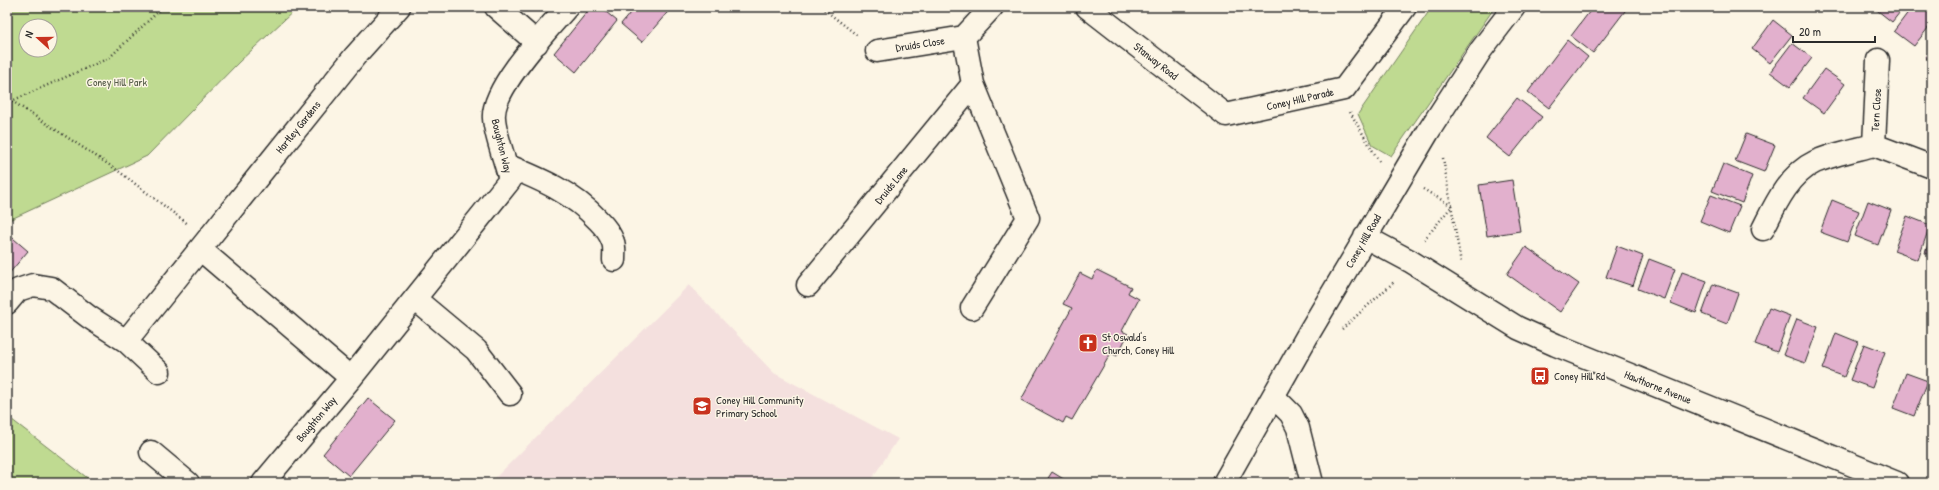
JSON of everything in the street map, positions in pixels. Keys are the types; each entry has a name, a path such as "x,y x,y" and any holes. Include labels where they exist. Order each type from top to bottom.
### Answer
{"street":[{"name":"Hartley Gardens","path":"126,341 355,56 399,7"},
{"path":"496,7 537,43"},
{"name":"Boughton Way","path":"263,483 415,299 510,180 493,117 500,94 515,69 567,7"},
{"path":"972,308 1028,218 973,84 964,37 992,7"},
{"name":"Stanway Road","path":"1086,7 1226,115"},
{"name":"Coney Hill Parade","path":"1226,115 1344,89 1405,7"},
{"name":"Coney Hill Road","path":"1224,483 1310,331 1436,119 1481,50 1514,7"},
{"name":"Druids Close","path":"877,51 964,37"},
{"name":"Tern Close","path":"1878,60 1874,145 1932,167"},
{"name":"Druids Lane","path":"808,285 973,84"},
{"path":"1763,229 1779,196 1795,177 1814,162 1874,145"},
{"path":"506,165 548,183 567,194 587,209 607,230 614,243 614,260"},
{"name":"Hawthorne Avenue","path":"1365,238 1410,262 1460,294 1518,328 1556,345 1893,482"},
{"path":"204,244 350,378"},
{"path":"7,303 18,290 32,286 51,288 89,317 126,341 159,372"},
{"path":"415,299 476,350 510,394"},
{"path":"1274,397 1291,414 1298,428 1312,483"},
{"path":"151,452 188,483"}],"path":[{"path":"7,103 109,58 163,7"},
{"path":"821,7 877,51"},
{"path":"12,101 117,170 204,244"},
{"path":"1436,119 1452,206 1461,267 1460,294"},
{"path":"1310,331 1329,341 1400,276 1421,244 1452,206"}],"shaded area":[{"name":"Coney Hill Community Primary School","path":"689,285 774,373 898,439 869,483 490,483"}],"green space":[{"name":"Coney Hill Park","path":"7,7 298,7 239,62 147,156 7,221"},
{"path":"1432,7 1495,7 1391,156 1372,145 1358,114"},
{"path":"7,416 94,483 7,483"}],"building":[{"path":"591,7 600,7 617,21 576,72 554,53"},
{"path":"635,7 672,7 642,42 621,24"},
{"path":"1593,7 1628,7 1593,53 1571,36"},
{"path":"1873,7 1904,7 1892,22"},
{"path":"1912,7 1924,7 1932,13 1932,23 1914,46 1894,31"},
{"path":"1773,20 1792,35 1770,63 1752,49"},
{"path":"1567,40 1588,57 1549,108 1528,92"},
{"path":"1792,43 1812,58 1790,87 1770,72"},
{"path":"1932,48 1932,62 1925,57"},
{"path":"1824,69 1845,84 1824,113 1803,98"},
{"path":"1517,98 1542,117 1510,157 1486,138"},
{"path":"1746,134 1775,145 1764,172 1735,161"},
{"path":"1723,164 1752,176 1742,203 1712,191"},
{"path":"1512,180 1520,231 1487,236 1479,185"},
{"path":"1711,195 1740,206 1729,233 1700,221"},
{"path":"1832,200 1859,211 1847,242 1820,232"},
{"path":"1868,201 1891,210 1878,245 1855,236"},
{"path":"1907,216 1930,225 1918,260 1894,251"},
{"path":"7,233 28,251 7,276"},
{"path":"1932,233 1932,256 1925,253"},
{"path":"1617,246 1643,256 1633,286 1606,277"},
{"path":"1526,247 1579,284 1560,312 1507,274"},
{"path":"1649,259 1675,269 1664,299 1638,289"},
{"name":"St Oswald's Church, Coney Hill","path":"1097,270 1131,287 1128,293 1139,299 1122,331 1128,334 1117,356 1111,353 1072,420 1066,417 1063,423 1021,400 1072,308 1063,304 1080,273 1092,279"},
{"path":"1682,272 1707,281 1696,313 1671,303"},
{"path":"1713,284 1738,293 1727,324 1702,314"},
{"path":"1769,308 1790,316 1777,352 1755,344"},
{"path":"1797,319 1818,327 1805,363 1783,355"},
{"path":"1836,333 1858,342 1844,377 1823,369"},
{"path":"1864,344 1885,352 1872,388 1850,380"},
{"path":"1906,373 1928,381 1914,416 1893,408"},
{"path":"368,398 395,420 349,476 323,454"},
{"path":"1052,472 1070,483 1045,483"}],"place":[{"name":"St Oswald's Church, Coney Hill","path":"1088,343"},
{"name":"Coney Hill Rd","path":"1540,376"},
{"name":"Coney Hill Community Primary School","path":"702,406"}]}
